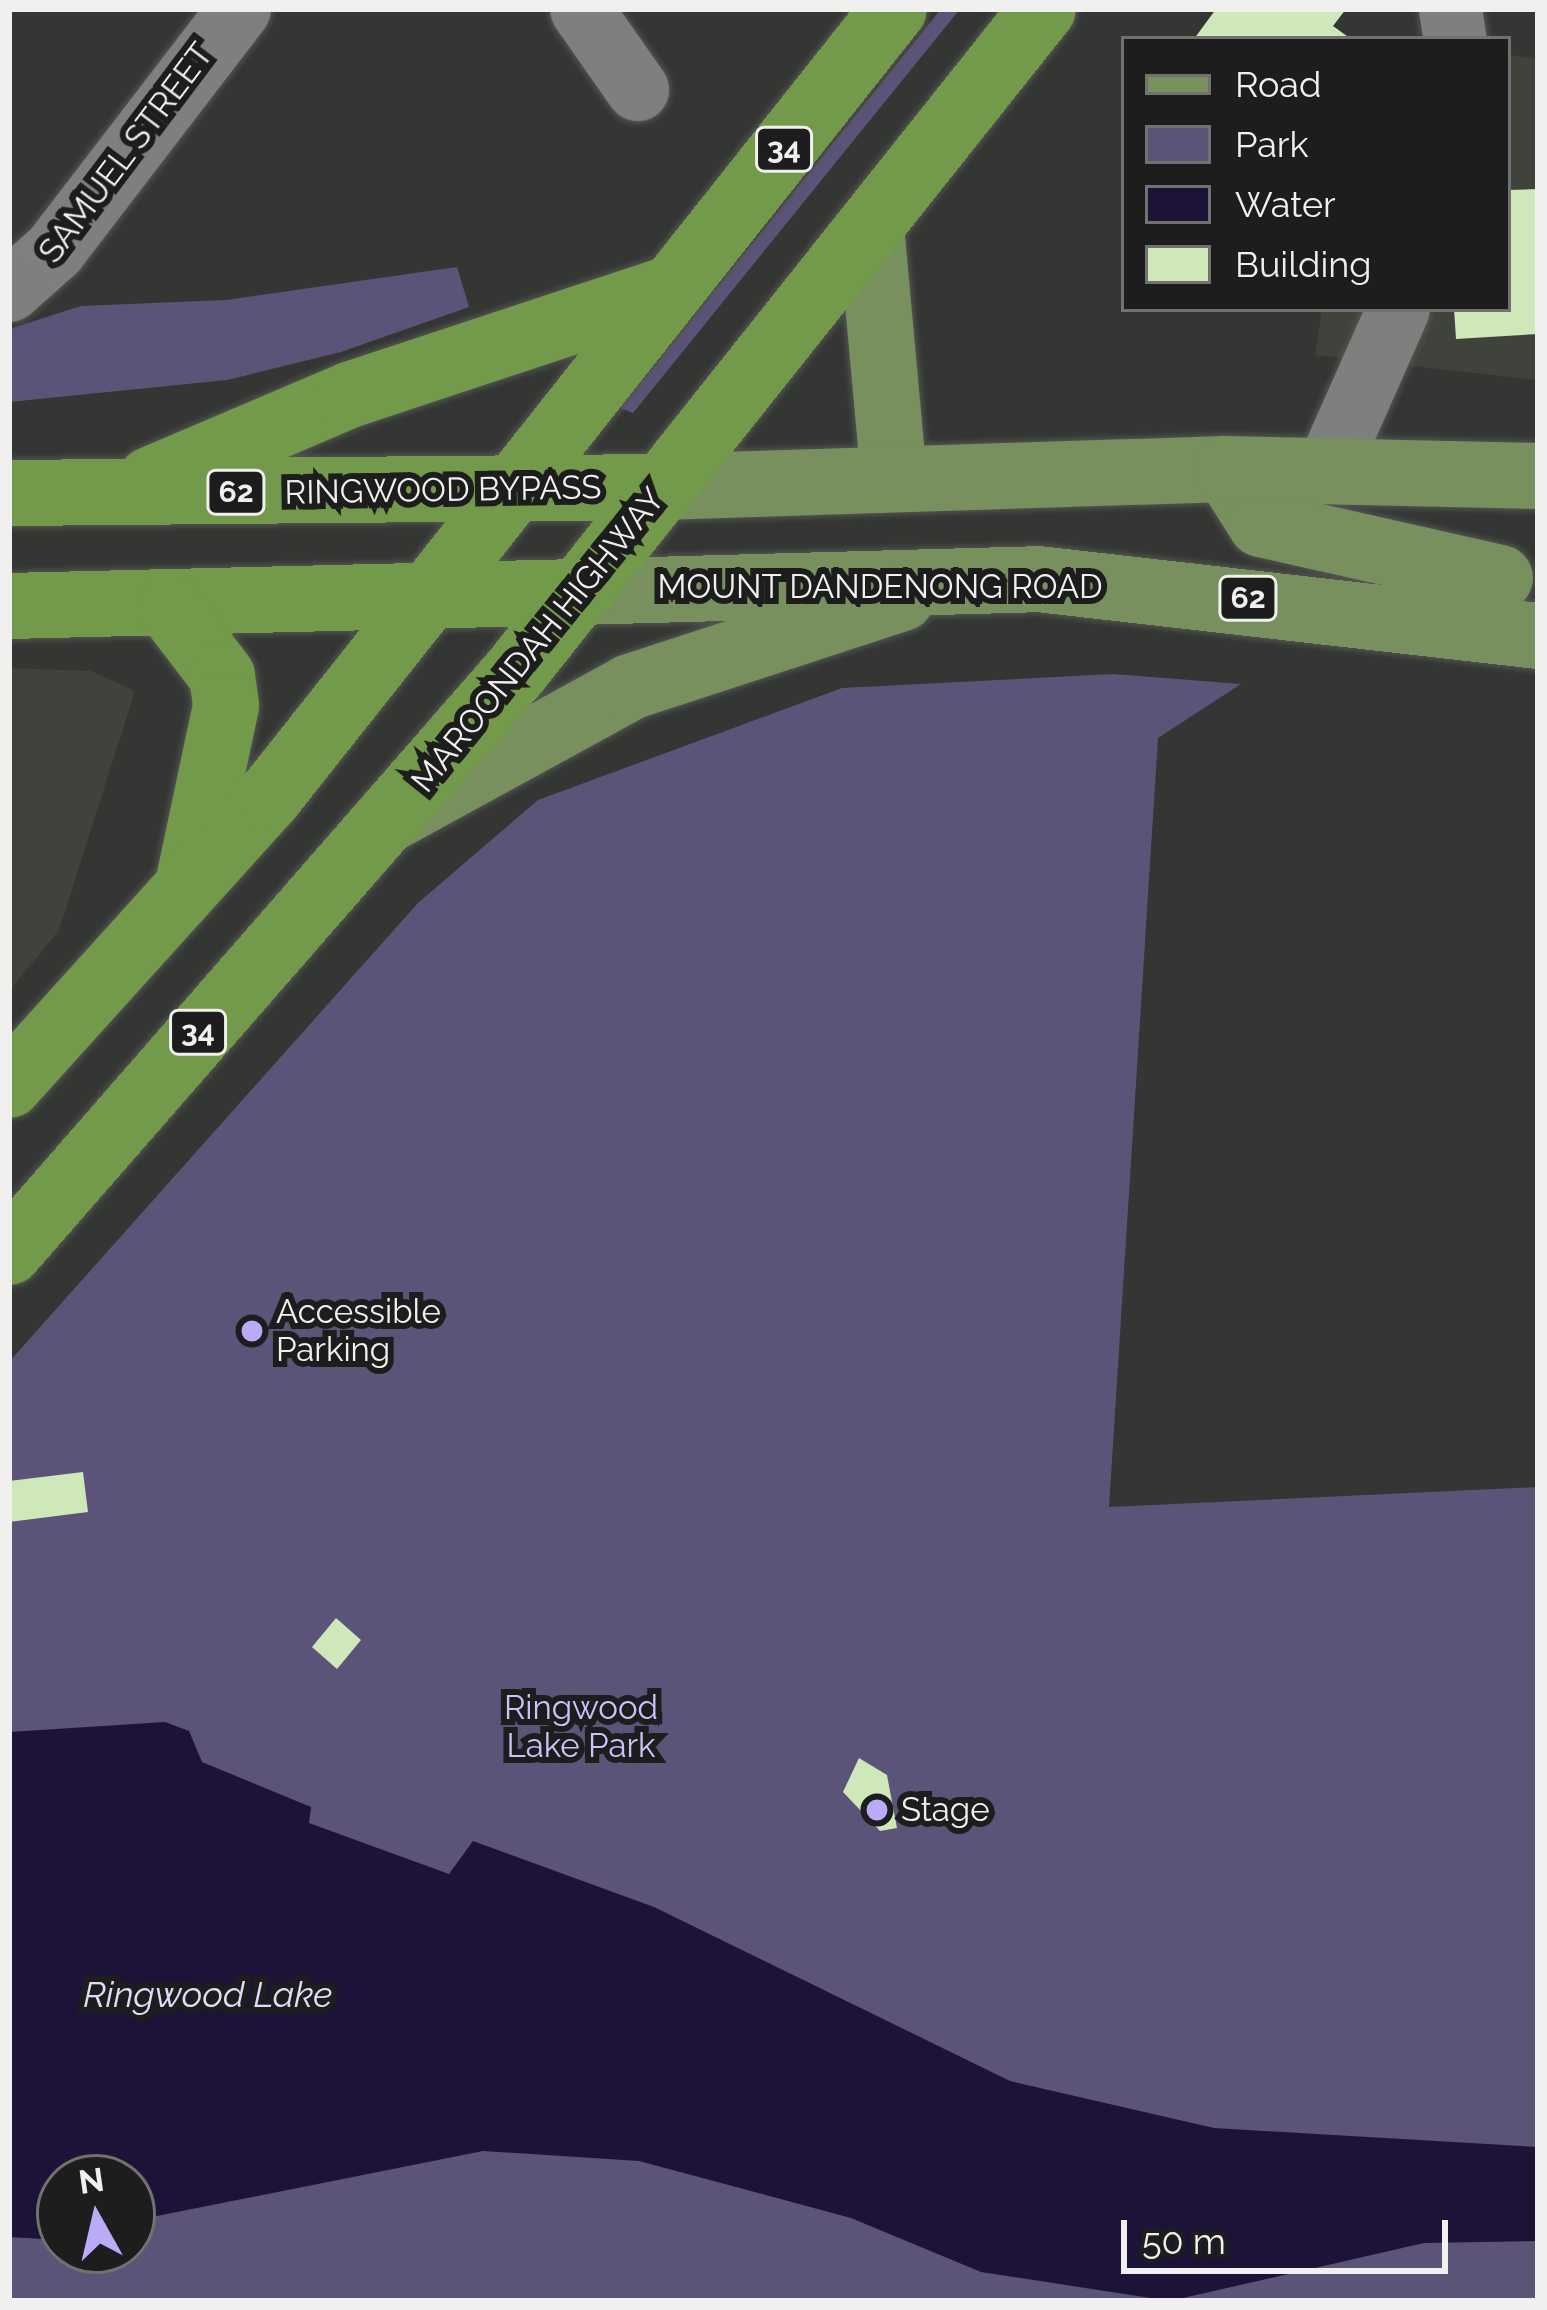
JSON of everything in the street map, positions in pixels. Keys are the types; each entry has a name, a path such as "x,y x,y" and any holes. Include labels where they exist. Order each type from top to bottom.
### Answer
{"highway":[{"name":"34","path":"9,1085 189,880 270,796 423,597 518,489 894,9"},
{"name":"MAROONDAH HIGHWAY","path":"9,1252 393,817 872,237 1043,9"},
{"path":"119,494 352,394 673,288"},
{"name":"RINGWOOD BYPASS","path":"9,493 661,488"},
{"name":"62","path":"9,606 170,608 579,592"},
{"path":"170,608 222,676 226,706 189,880"}],"main road":[{"path":"872,237 894,477"},
{"path":"1226,470 1261,524 1500,578"},
{"name":"62","path":"661,488 1226,470 1538,476"},
{"path":"1538,497 1502,534 1500,578 1538,634"},
{"path":"393,817 630,687 956,580"},
{"name":"MOUNT DANDENONG ROAD","path":"579,592 956,580 1155,588 1538,634"}],"street":[{"name":"SAMUEL STREET","path":"9,290 54,250 239,9"},
{"path":"581,9 637,89"},
{"path":"1327,469 1397,312"}],"shaded area":[{"path":"1511,55 1538,59 1538,380 1315,355 1322,312 1511,312"},
{"path":"9,668 91,671 135,691 59,930 9,991"}],"green space":[{"path":"941,9 960,9 633,413 620,408"},
{"path":"457,267 469,307 341,352 227,380 9,402 9,329 81,306 226,300"},
{"name":"Ringwood Lake Park","path":"1113,674 1241,684 1158,738 1109,1507 1538,1487 1538,2301 9,2301 9,1362 418,903 538,800 842,688"}],"water":[{"name":"Ringwood Lake","path":"165,1722 189,1731 202,1762 311,1807 309,1823 449,1874 473,1841 654,1907 1010,2081 1214,2128 1538,2147 1538,2241 1424,2243 1170,2301 981,2272 851,2218 639,2161 483,2151 156,2216 156,2154 36,2154 36,2239 9,2237 9,1732"}],"building":[{"path":"1216,9 1346,9 1333,26 1347,36 1196,36"},
{"path":"1538,189 1538,334 1456,339 1454,312 1511,312 1511,190"},
{"path":"83,1472 88,1512 9,1522 9,1481"},
{"path":"336,1618 361,1640 337,1669 312,1647"},
{"name":"Stage","path":"859,1758 887,1775 897,1828 880,1831 843,1792"}],"place":[{"name":"Accessible Parking","path":"252,1331"},
{"name":"Stage","path":"877,1810"}]}
